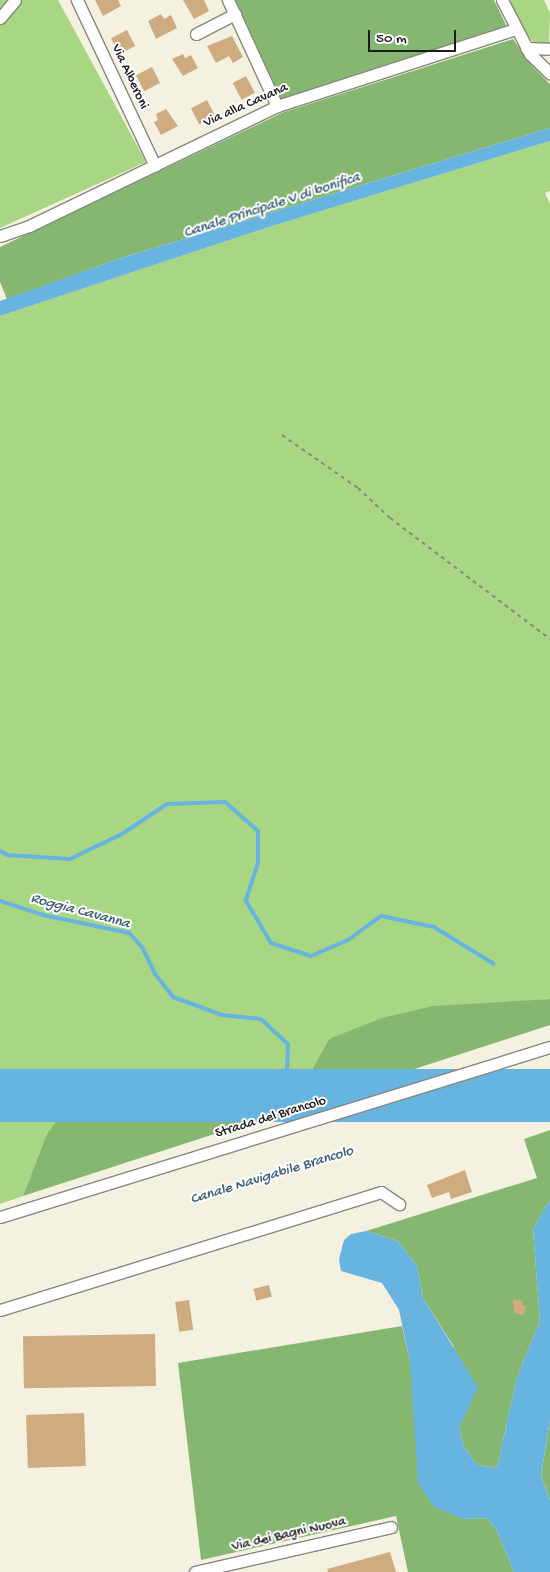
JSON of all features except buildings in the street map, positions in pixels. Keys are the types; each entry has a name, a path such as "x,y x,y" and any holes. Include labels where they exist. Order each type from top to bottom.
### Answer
{"street":[{"path":"0,18 15,0"},
{"name":"Via Alberoni","path":"77,0 155,166"},
{"path":"228,0 277,106"},
{"path":"502,0 526,48 550,73"},
{"path":"196,34 235,14"},
{"name":"Via alla Cavana","path":"0,236 29,226 277,106 515,29"},
{"path":"526,48 550,49"},
{"name":"Strada del Brancolo","path":"0,1217 550,1047"},
{"path":"0,1310 381,1192 399,1204"},
{"name":"Via dei Bagni Nuova","path":"195,1572 391,1527"}],"path":[{"path":"282,435 358,488 390,518 550,639"}],"green space":[{"path":"0,0 58,0 146,162 0,228"},
{"path":"231,0 494,0 507,27 278,101"},
{"path":"508,0 544,0 550,13 549,43 535,44 522,30"},
{"path":"513,39 533,67 550,84 550,128 121,258 7,299 0,282 0,247 284,112"},
{"path":"550,141 550,191 545,193 550,204 550,999 497,1003 329,1039 310,1073 268,1097 215,1095 130,1074 116,1088 89,1093 46,1136 23,1196 0,1204 0,316 269,227"},
{"path":"550,999 550,1025 23,1196 46,1136 64,1110 89,1093 116,1088 130,1074 215,1095 268,1097 310,1073 329,1039 382,1018 433,1006"},
{"path":"550,1130 550,1200 533,1229 540,1321 517,1377 497,1468 477,1465 464,1447 459,1428 454,1347 423,1298 417,1266 398,1241 366,1231 537,1178 524,1139"},
{"path":"402,1326 410,1362 463,1519 487,1518 496,1529 514,1572 408,1572 396,1516 201,1560 178,1363"},
{"path":"550,1420 550,1500 541,1476"}],"water":[{"path":"550,128 550,141 269,227 0,316 0,301 121,258"},
{"path":"0,1069 550,1069 550,1122 0,1122"},
{"path":"550,1200 550,1420 541,1476 550,1500 550,1572 514,1572 496,1529 487,1518 463,1519 434,1507 418,1483 410,1362 399,1310 382,1283 341,1271 339,1259 344,1240 351,1234 366,1231 398,1241 417,1266 423,1298 478,1387 459,1428 464,1447 477,1465 497,1468 517,1377 540,1321 533,1229"}],"waterway":[{"path":"0,851 7,855 70,859 122,834 167,804 225,802 258,831 258,863 246,901 271,943 311,956 348,940 381,916 434,927 494,964"},
{"name":"Roggia Cavanna","path":"0,901 43,915 129,933 142,947 155,974 173,997 222,1015 261,1019 288,1044 287,1076"}],"water label":[{"name":"Canale Principale V di bonifica","path":"272,206"},
{"name":"Canale Navigabile Brancolo","path":"272,1176"}]}
